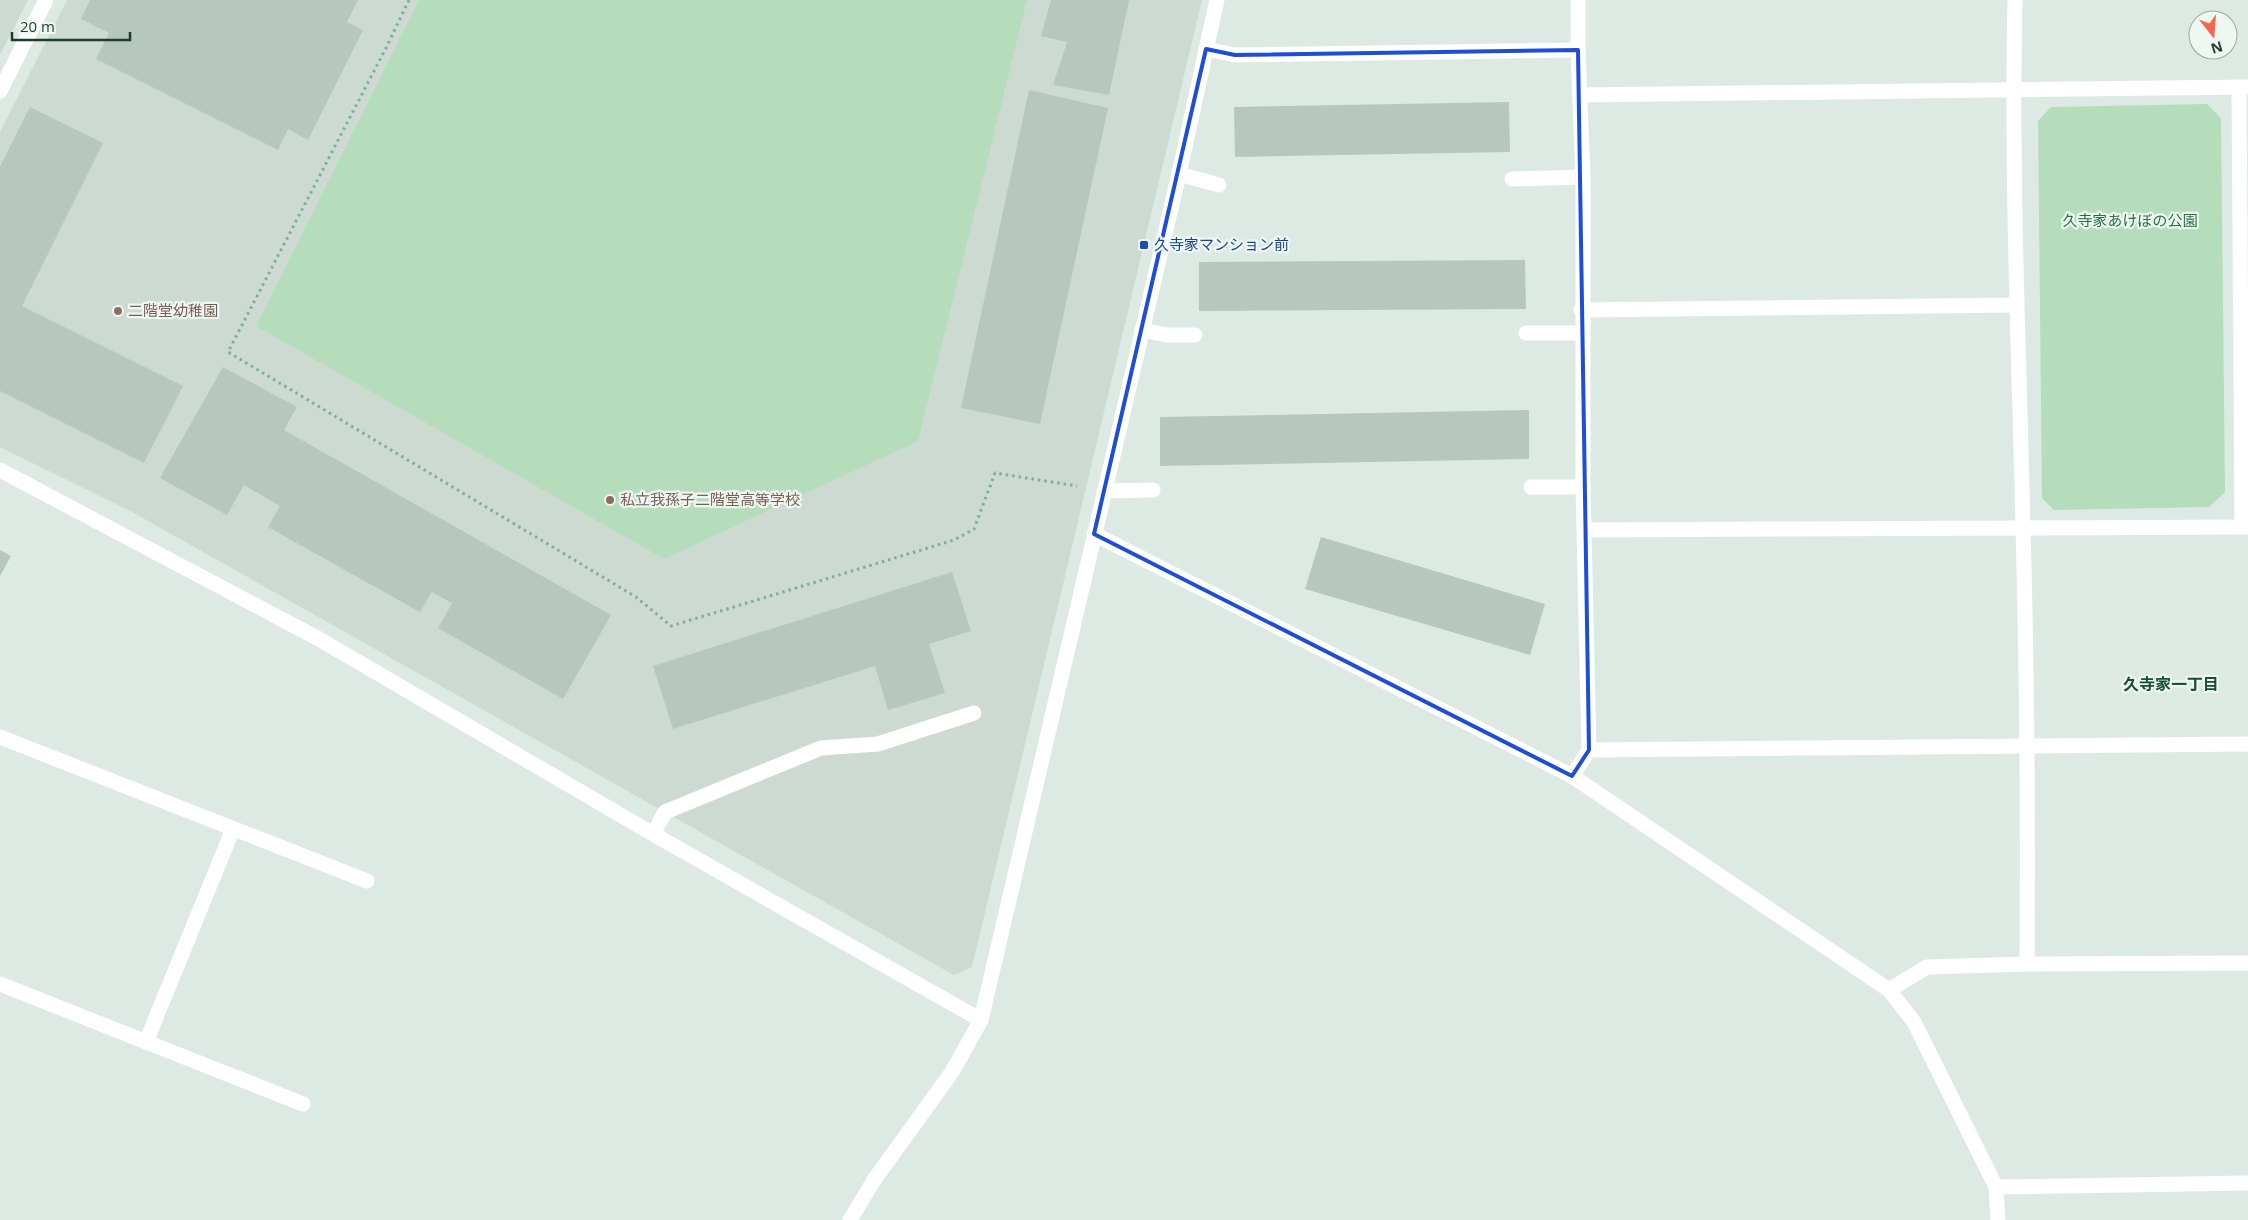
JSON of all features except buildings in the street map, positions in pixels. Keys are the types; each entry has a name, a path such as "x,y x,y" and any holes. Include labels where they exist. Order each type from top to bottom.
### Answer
{"street":[{"path":"0,91 46,0"},
{"path":"850,1220 874,1180 952,1072 981,1020 1179,174 1217,0"},
{"path":"1572,776 1589,750 1583,487 1582,177 1578,0"},
{"path":"2015,0 2013,90 2016,305 2024,528 2028,746 2027,964"},
{"path":"1206,49 1234,56 1578,50"},
{"path":"1580,95 2244,87 2245,527 1584,530"},
{"path":"1179,174 1219,184"},
{"path":"1512,179 1582,177"},
{"path":"1581,310 2016,305"},
{"path":"1142,330 1166,335 1195,335"},
{"path":"1526,333 1582,333"},
{"path":"0,470 319,639 653,834 981,1020"},
{"path":"1532,488 1583,487"},
{"path":"1104,491 1153,490"},
{"path":"1094,534 1572,776 1889,990 1914,1022 1996,1187 1998,1220"},
{"path":"653,834 665,812 821,748 878,744 974,713"},
{"path":"0,737 367,881"},
{"path":"1589,750 2248,744"},
{"path":"146,1042 233,828"},
{"path":"1889,990 1927,967 2027,964 2248,963"},
{"path":"0,984 303,1104"},
{"path":"1996,1187 2248,1183"}],"path":[{"path":"409,0 228,352 636,598 670,626 954,540 974,529 995,473 1104,491"}],"highlighted area":[{"path":"1206,49 1235,55 1578,50 1589,750 1572,776 1094,534"}],"shaded area":[{"path":"0,0 28,0 0,55"},
{"name":"私立我孫子二階堂高等学校","path":"67,0 1202,0 972,967 954,975 132,512 0,447 0,132"}],"green space":[{"path":"419,0 1027,0 918,441 664,559 256,326"},
{"name":"久寺家あけぼの公園","path":"2207,104 2221,118 2225,492 2209,507 2054,510 2042,498 2038,121 2051,107"}],"place":[{"name":"久寺家マンション前","path":"1144,245"},
{"name":"二階堂幼稚園","path":"118,311"},
{"name":"私立我孫子二階堂高等学校","path":"610,500"}],"district":[{"name":"久寺家一丁目","path":"2171,684"}]}
